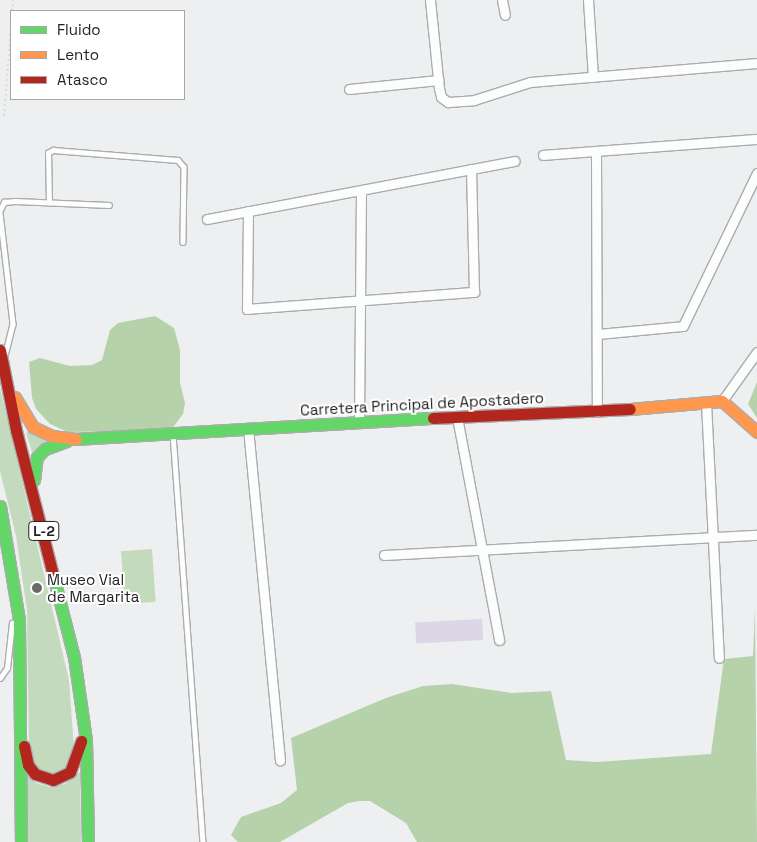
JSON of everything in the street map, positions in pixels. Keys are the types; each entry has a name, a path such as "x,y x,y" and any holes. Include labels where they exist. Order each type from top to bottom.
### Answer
{"main road":[{"path":"2,360 18,404 33,427 52,436 76,439"},
{"name":"L-2","path":"2,360 74,657 83,713 88,842"},
{"path":"722,401 757,432"},
{"name":"Carretera Principal de Apostadero","path":"76,439 359,421 597,412 722,401"},
{"path":"34,496 33,475 37,457 56,443 76,439"},
{"name":"L-2","path":"0,506 16,592 20,652 21,842"},
{"path":"19,713 28,765 35,774 54,780 70,772 76,764 83,713"}],"street":[{"path":"430,0 441,97 458,103 530,82 757,63"},
{"path":"502,0 505,15"},
{"path":"588,0 593,77"},
{"path":"350,89 439,80"},
{"path":"543,155 757,139"},
{"path":"596,151 597,412"},
{"path":"207,219 515,161"},
{"path":"248,211 246,310 474,292 471,170"},
{"path":"596,334 683,326 757,173"},
{"path":"359,421 361,190"},
{"path":"722,401 757,352"},
{"path":"706,403 719,658"},
{"path":"457,417 499,640"},
{"path":"248,428 280,760"},
{"path":"384,555 757,535"}],"lane":[{"path":"50,203 48,153 53,150 178,160 184,167 183,242"},
{"path":"2,360 13,324 0,212 4,202 109,205"},
{"path":"173,432 203,842"},
{"path":"0,678 7,668 16,592"}],"path":[{"path":"4,116 10,40"}],"green space":[{"path":"155,316 174,328 180,350 180,383 185,403 183,414 171,430 68,432 50,424 36,409 32,398 29,362 40,358 70,366 92,365 102,360 110,330 118,323"},
{"path":"757,382 757,418 748,404"},
{"name":"Museo Vial de Margarita","path":"0,388 69,680 74,748 72,763 55,774 36,769 29,753 27,610 16,536 0,471"},
{"path":"28,432 50,440 32,452 26,433"},
{"path":"152,549 156,602 125,604 121,551"},
{"path":"755,609 757,842 417,842 406,823 370,801 348,803 280,842 238,842 231,835 241,817 281,803 297,790 291,738 386,698 423,686 452,684 511,693 551,691 566,760 597,762 711,754 724,659 753,656"},
{"path":"80,772 81,842 27,842 27,775 36,783 50,787 65,784"}],"building":[{"path":"482,619 483,640 416,643 415,623"}],"traffic: fast":[{"path":"76,439 433,418"},
{"path":"34,480 37,457 45,449 67,441"},
{"path":"0,506 19,620 21,842"},
{"path":"52,571 74,657 86,740 88,842"}],"traffic: slow":[{"path":"15,397 33,427 52,436 76,439"},
{"path":"630,409 722,401 757,432"}],"traffic: jam":[{"path":"0,350 16,430 52,571"},
{"path":"433,418 630,409"},
{"path":"24,746 28,765 35,774 53,780 70,772 81,741"}],"place":[{"name":"Museo Vial de Margarita","path":"37,588"}]}
